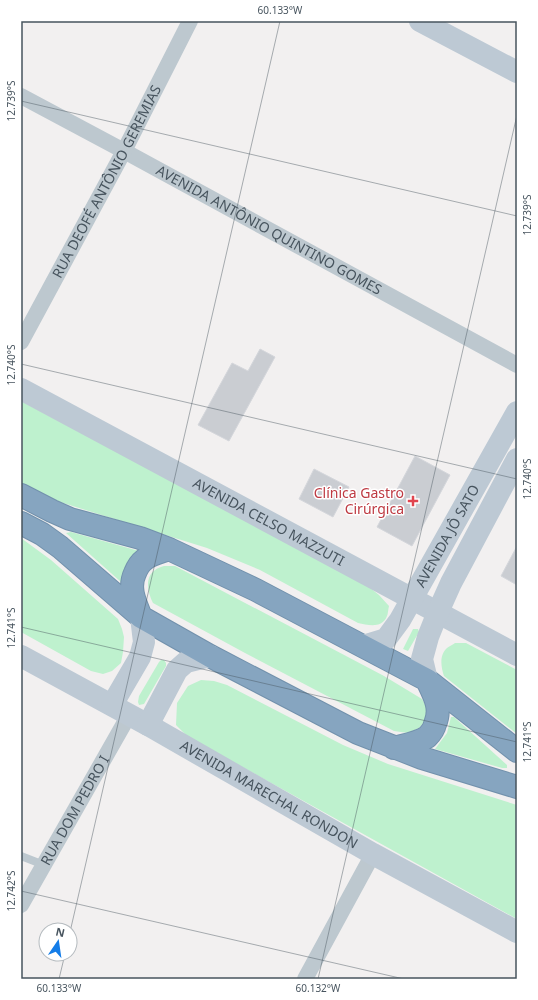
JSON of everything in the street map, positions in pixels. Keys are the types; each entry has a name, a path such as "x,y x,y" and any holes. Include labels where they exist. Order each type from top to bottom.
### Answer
{"highway":[{"path":"21,495 70,519 140,538 169,549 256,590 427,680 517,750"},
{"path":"21,523 42,534 60,547 141,617 210,656 358,733 422,758 517,787"},
{"path":"141,617 133,597 131,583 134,575 144,560 152,555 169,549"},
{"path":"394,748 417,742 427,737 434,728 438,718 438,710 436,699 427,680"}],"main road":[{"path":"420,21 517,72"},
{"name":"AVENIDA CELSO MAZZUTI","path":"21,389 517,655"},
{"name":"AVENIDA JÔ SATO","path":"363,646 386,639 400,620 517,412"},
{"name":"AVENIDA JÔ SATO","path":"427,680 422,660 428,636 458,570 517,459"},
{"path":"120,710 140,657 144,642 141,617"},
{"name":"AVENIDA MARECHAL RONDON","path":"21,656 148,725 374,854 517,932"},
{"path":"148,725 177,670 186,662 210,656"}],"street":[{"name":"RUA DEOFÉ ANTÔNIO GEREMIAS","path":"21,342 124,151 190,21"},
{"name":"AVENIDA ANTÔNIO QUINTINO GOMES","path":"21,96 517,365"},
{"name":"RUA DOM PEDRO I","path":"21,905 44,865 120,710"},
{"path":"305,979 374,854"}],"lane":[{"path":"21,856 44,865"}],"green space":[{"path":"21,401 364,583 379,595 389,606 385,620 382,623 374,625 358,623 260,570 207,548 44,497 21,485"},
{"path":"71,532 139,551 126,567 121,582 66,533"},
{"path":"21,538 51,560 118,619 124,637 123,652 121,663 112,671 103,674 91,671 21,632"},
{"path":"164,566 175,566 384,676 422,699 426,706 427,719 419,728 408,733 394,731 153,603 148,586 149,577 156,569"},
{"path":"413,629 418,629 419,632 408,651 403,649"},
{"path":"455,643 466,643 517,670 517,734 444,676 442,658 444,651"},
{"path":"161,660 164,660 166,666 144,704 139,705 139,696"},
{"path":"201,680 214,681 227,685 343,745 388,764 517,805 517,919 188,737 176,725 177,703 188,686"},
{"path":"451,717 454,717 507,765 507,768 502,768 435,749 447,733"}],"building":[{"path":"260,349 275,357 229,441 198,425 232,363 248,371"},
{"name":"Clínica Gastro Cirúrgica","path":"415,456 450,475 412,546 377,527"},
{"path":"314,469 349,487 333,517 299,499"},
{"path":"517,546 517,585 501,576"}],"place":[{"name":"Clínica Gastro Cirúrgica","path":"413,501"}]}
